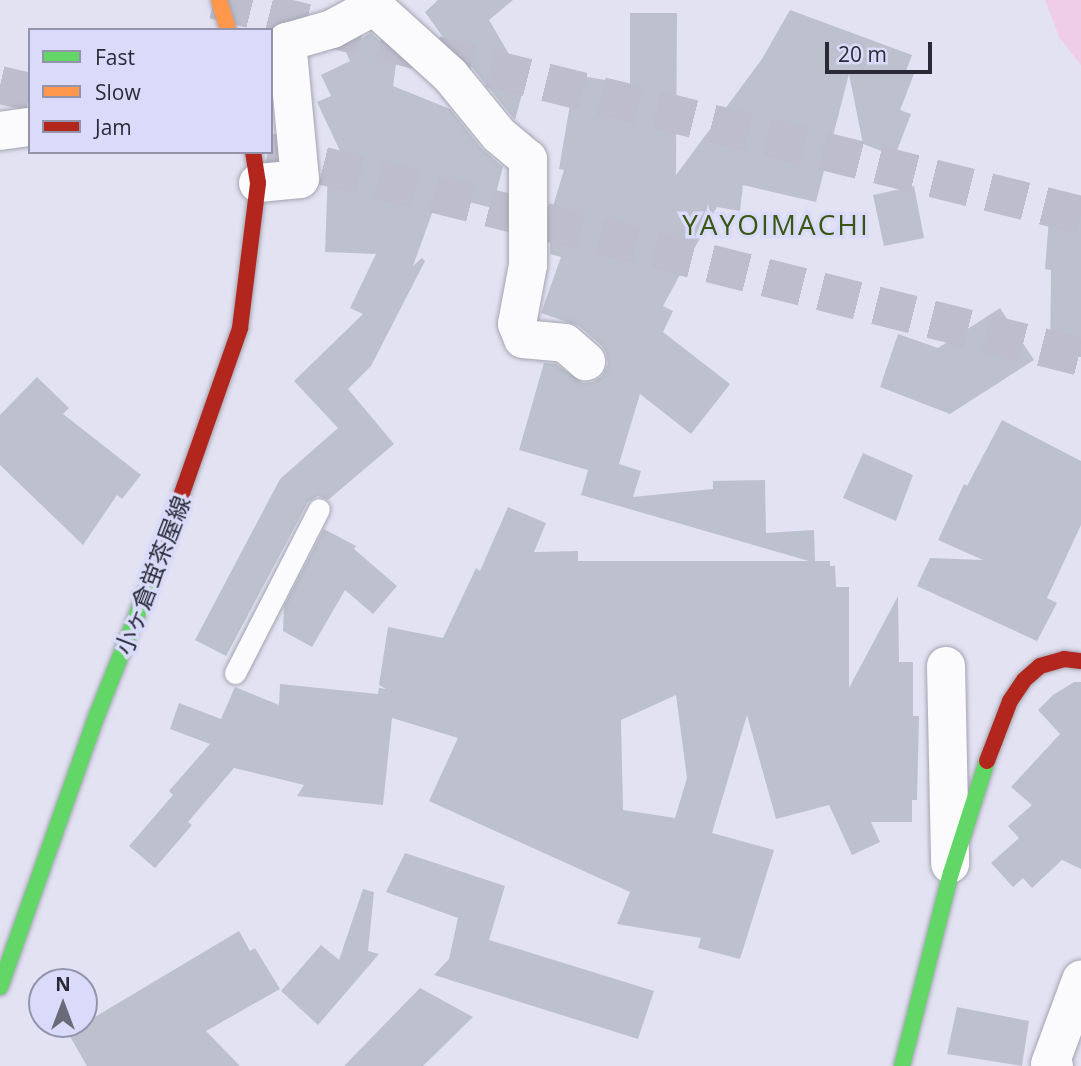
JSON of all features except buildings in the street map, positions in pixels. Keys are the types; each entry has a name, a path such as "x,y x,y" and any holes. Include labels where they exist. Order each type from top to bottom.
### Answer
{"street":[{"path":"219,0 227,28"},
{"path":"256,168 300,179 287,42 332,29 370,3 450,75 499,135 528,159 528,265 517,324 523,339 565,343 586,361"},
{"path":"0,131 28,127"},
{"name":"小ヶ倉蛍茶屋線","path":"0,987 97,715 173,522 240,328 256,168"},
{"path":"902,1066 951,873 974,795 1010,701 1024,680 1040,666 1064,659 1081,661"},
{"path":"946,666 951,873"},
{"path":"1055,1066 1050,1064 1081,980"}],"lane":[{"path":"235,673 319,509"}],"shaded area":[{"path":"1045,0 1081,0 1081,65 1059,37"}],"tunnel":[{"path":"214,0 1081,215"},
{"path":"0,85 28,92"},
{"path":"273,153 1081,357"}],"traffic: fast":[{"path":"0,987 97,715 156,567"},
{"path":"902,1066 951,873 987,761"}],"traffic: slow":[{"path":"219,0 227,28"}],"traffic: jam":[{"path":"156,567 240,328 258,183 253,154"},
{"path":"987,761 1010,701 1024,680 1040,666 1064,659 1081,661"}],"district":[{"name":"YAYOIMACHI","path":"776,224"}]}
